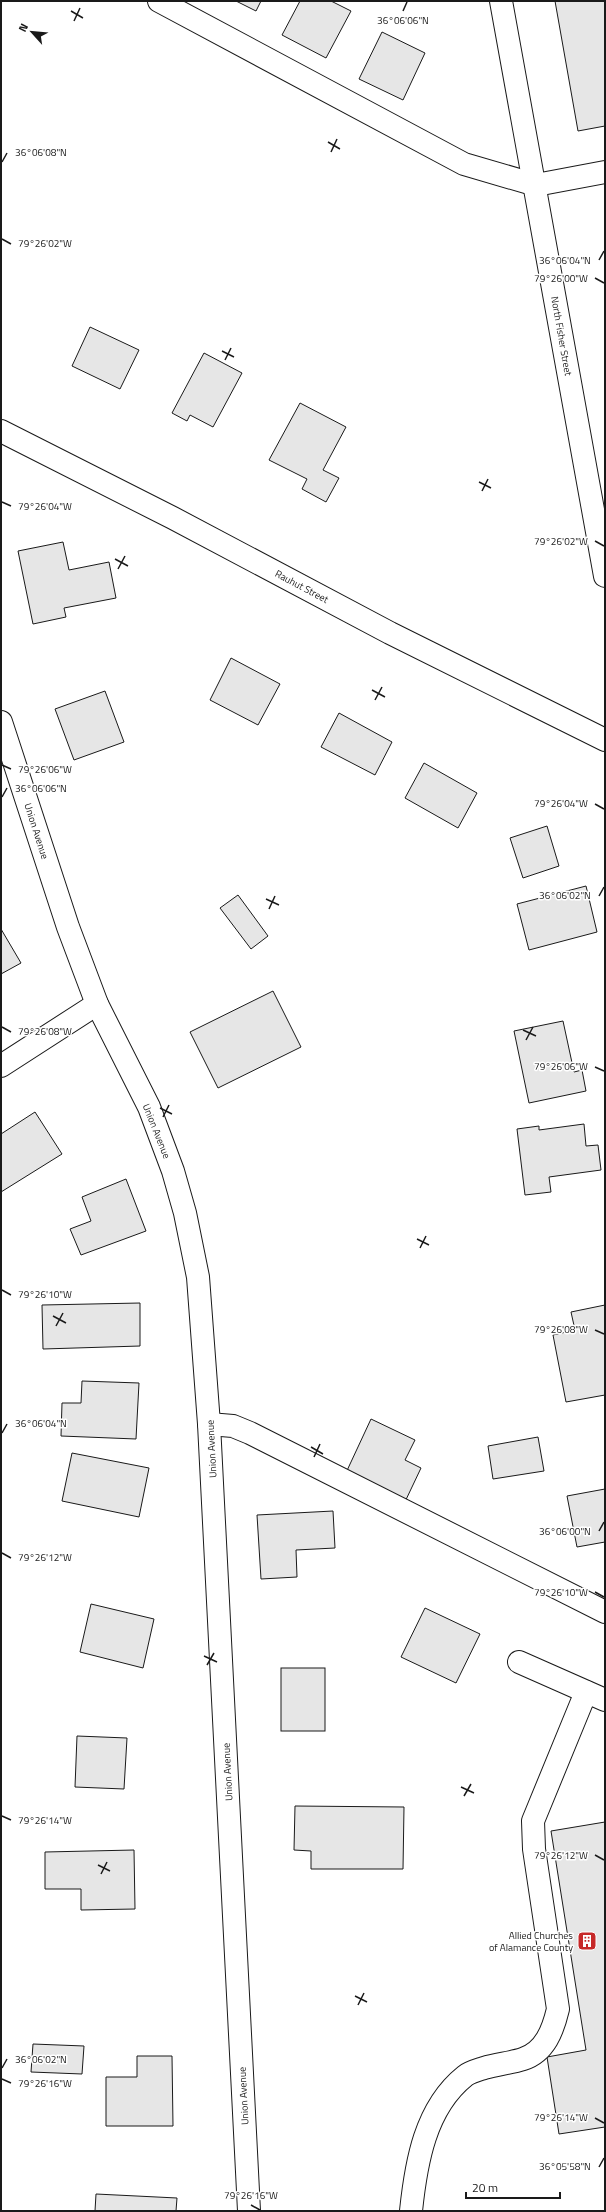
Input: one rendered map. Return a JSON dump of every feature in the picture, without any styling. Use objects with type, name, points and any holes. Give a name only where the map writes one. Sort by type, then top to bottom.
[{"type":"street","points":[[159,1],[464,164],[536,185],[605,172]]},
{"type":"street","name":"North Fisher Street","points":[[501,1],[536,185],[605,576]]},
{"type":"street","name":"Rauhut Street","points":[[1,431],[173,518],[390,633],[605,740]]},
{"type":"street","name":"Union Avenue","points":[[1,722],[68,927],[97,1004],[149,1107],[173,1171],[185,1213],[198,1277],[210,1424],[249,2211]]},
{"type":"street","points":[[1,1066],[97,1004]]},
{"type":"street","points":[[210,1424],[233,1426],[250,1432],[605,1612]]},
{"type":"street","points":[[411,2211],[415,2176],[429,2124],[447,2092],[466,2074],[493,2065],[523,2059],[535,2053],[547,2040],[554,2026],[558,2009],[534,1849],[533,1821],[595,1696],[519,1662]]},
{"type":"building","points":[[236,1],[261,1],[256,11]]},
{"type":"building","points":[[300,1],[331,1],[351,11],[326,58],[282,35]]},
{"type":"building","points":[[555,1],[605,1],[605,126],[578,131]]},
{"type":"building","points":[[382,32],[425,53],[403,100],[359,79]]},
{"type":"building","points":[[90,327],[139,350],[120,389],[72,366]]},
{"type":"building","points":[[204,353],[242,373],[213,427],[190,415],[187,421],[172,413]]},
{"type":"building","points":[[300,403],[346,427],[323,470],[339,478],[326,502],[302,489],[307,479],[269,460]]},
{"type":"building","points":[[63,542],[69,570],[109,562],[116,598],[64,608],[66,617],[33,624],[18,551]]},
{"type":"building","points":[[231,658],[280,684],[258,725],[210,700]]},
{"type":"building","points":[[105,691],[124,742],[74,760],[55,709]]},
{"type":"building","points":[[339,713],[392,742],[375,775],[321,747]]},
{"type":"building","points":[[424,763],[477,793],[458,828],[405,798]]},
{"type":"building","points":[[547,826],[559,866],[523,878],[510,838]]},
{"type":"building","points":[[586,886],[597,932],[529,950],[517,904]]},
{"type":"building","points":[[238,895],[268,936],[251,949],[220,908]]},
{"type":"building","points":[[1,929],[21,963],[1,974]]},
{"type":"building","points":[[273,991],[301,1047],[218,1088],[190,1032]]},
{"type":"building","points":[[563,1021],[574,1072],[582,1070],[586,1091],[529,1103],[514,1031]]},
{"type":"building","points":[[35,1112],[62,1154],[1,1192],[1,1134]]},
{"type":"building","points":[[584,1124],[586,1146],[598,1145],[601,1170],[549,1177],[551,1192],[525,1195],[517,1129],[539,1126],[539,1130]]},
{"type":"building","points":[[126,1179],[146,1231],[81,1255],[70,1229],[91,1221],[82,1197]]},
{"type":"building","points":[[140,1303],[140,1346],[43,1349],[42,1305]]},
{"type":"building","points":[[605,1305],[605,1395],[566,1402],[553,1335],[575,1330],[571,1312]]},
{"type":"building","points":[[82,1381],[139,1383],[136,1439],[61,1436],[62,1403],[81,1403]]},
{"type":"building","points":[[371,1419],[415,1440],[405,1460],[421,1468],[403,1506],[344,1477]]},
{"type":"building","points":[[538,1437],[544,1471],[493,1479],[488,1446]]},
{"type":"building","points":[[72,1453],[149,1468],[139,1517],[62,1501]]},
{"type":"building","points":[[605,1489],[605,1542],[577,1547],[567,1496]]},
{"type":"building","points":[[333,1511],[335,1548],[296,1550],[297,1577],[261,1579],[257,1515]]},
{"type":"building","points":[[91,1604],[154,1619],[143,1668],[80,1652]]},
{"type":"building","points":[[425,1608],[480,1634],[456,1683],[401,1657]]},
{"type":"building","points":[[281,1668],[325,1668],[325,1731],[281,1731]]},
{"type":"building","points":[[77,1736],[127,1738],[124,1789],[75,1787]]},
{"type":"building","points":[[295,1806],[404,1807],[403,1869],[311,1869],[311,1851],[294,1850]]},
{"type":"building","name":"Allied Churches of Alamance County","points":[[605,1822],[605,2127],[559,2134],[547,2057],[586,2050],[551,1831]]},
{"type":"building","points":[[134,1850],[135,1909],[81,1910],[81,1889],[45,1889],[45,1852]]},
{"type":"building","points":[[33,2044],[84,2046],[82,2074],[31,2072]]},
{"type":"building","points":[[137,2056],[172,2056],[173,2126],[106,2126],[106,2077],[137,2077]]},
{"type":"building","points":[[96,2194],[177,2198],[176,2211],[95,2211]]},
{"type":"place","name":"Allied Churches of Alamance County","points":[[587,1941]]}]
